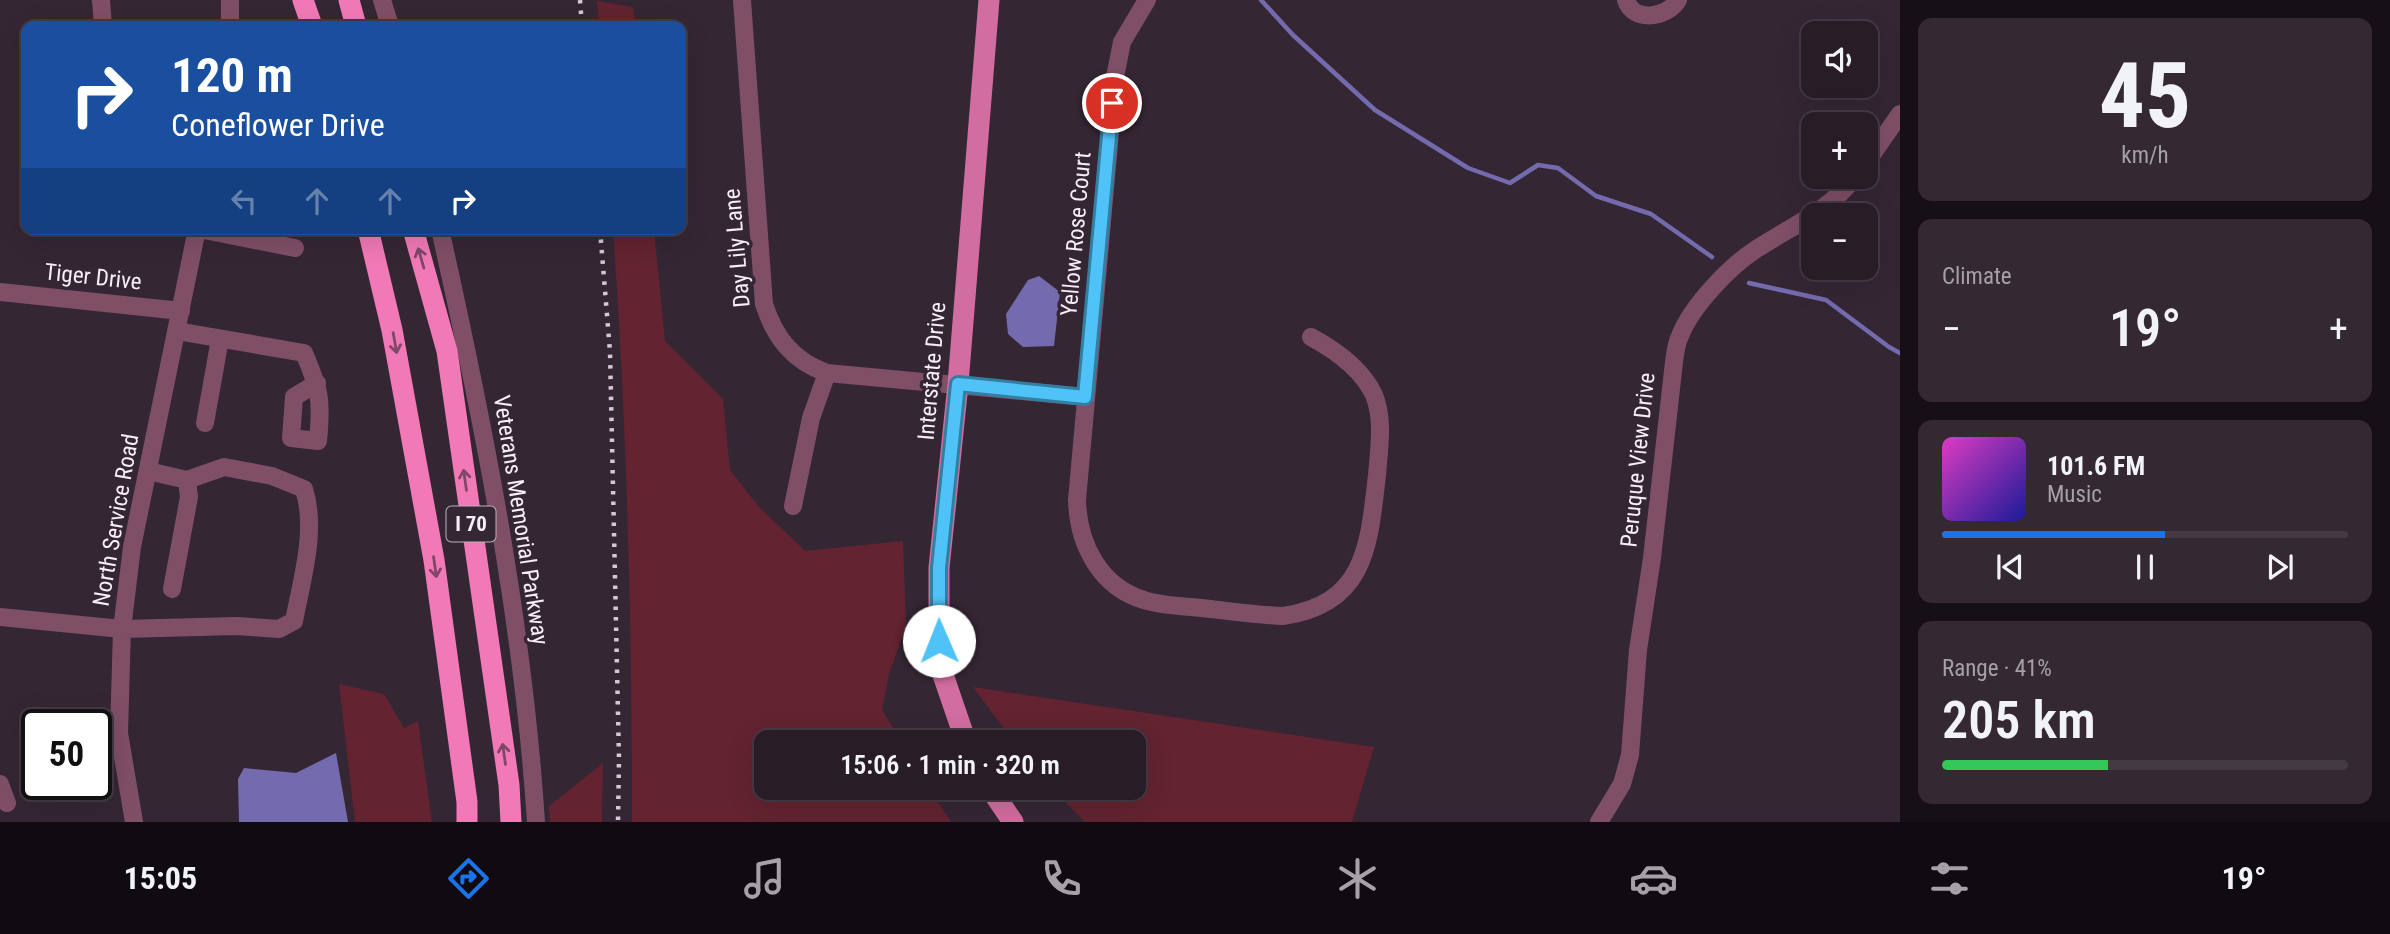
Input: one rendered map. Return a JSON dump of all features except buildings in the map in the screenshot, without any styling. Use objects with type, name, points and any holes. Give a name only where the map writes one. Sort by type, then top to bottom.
[{"type":"highway","points":[[303,0],[310,21]]},
{"type":"highway","points":[[349,0],[355,21]]},
{"type":"highway","name":"I 70","points":[[369,235],[392,330],[434,560],[467,802],[467,822]]},
{"type":"highway","name":"I 70","points":[[415,235],[447,351],[509,785],[511,822]]},
{"type":"main road","name":"Interstate Drive","points":[[962,730],[939,663],[939,568],[958,384],[989,0]]},
{"type":"main road","points":[[998,800],[1013,822]]},
{"type":"street","points":[[101,0],[103,21]]},
{"type":"street","points":[[230,0],[230,21]]},
{"type":"street","points":[[383,0],[389,21]]},
{"type":"street","name":"Day Lily Lane","points":[[742,0],[764,304],[771,325],[782,344],[811,367],[827,373],[1085,397]]},
{"type":"street","name":"Yellow Rose Court","points":[[1147,0],[1122,42],[1116,67],[1077,500],[1077,519],[1088,551],[1106,577],[1131,596],[1162,604],[1262,615],[1298,613],[1330,599],[1343,588],[1360,565],[1370,535],[1380,431],[1374,396],[1367,383],[1349,362],[1311,337]]},
{"type":"street","points":[[1626,0],[1630,10],[1641,15],[1654,16],[1667,12],[1678,0]]},
{"type":"street","points":[[1878,146],[1900,114]]},
{"type":"street","name":"Peruque View Drive","points":[[1600,822],[1622,784],[1630,755],[1638,650],[1652,558],[1674,362],[1680,335],[1698,307],[1725,275],[1755,250],[1833,201],[1844,189]]},
{"type":"street","name":"North Service Road","points":[[134,822],[119,733],[122,629],[132,547],[197,235]]},
{"type":"street","points":[[249,235],[295,248]]},
{"type":"street","name":"Veterans Memorial Parkway","points":[[441,235],[483,426],[507,564],[536,822]]},
{"type":"street","name":"Tiger Drive","points":[[0,292],[181,311]]},
{"type":"street","points":[[177,331],[304,353],[317,383]]},
{"type":"street","points":[[205,423],[220,339]]},
{"type":"street","points":[[793,506],[811,418],[827,373]]},
{"type":"street","points":[[0,617],[122,629],[237,626],[279,629],[294,621],[307,552],[309,504],[304,489],[272,477],[224,467],[187,480],[148,471]]},
{"type":"street","points":[[172,589],[190,497],[187,480]]},
{"type":"shaded area","points":[[597,1],[633,7],[634,21],[599,21]]},
{"type":"shaded area","points":[[613,235],[655,235],[665,341],[723,399],[730,470],[759,507],[805,551],[903,541],[906,626],[889,674],[882,710],[894,730],[754,730],[754,800],[937,800],[951,822],[632,822],[628,526]]},
{"type":"shaded area","points":[[1039,276],[1060,292],[1054,346],[1023,347],[1008,334],[1006,314],[1028,280]]},
{"type":"shaded area","points":[[339,684],[384,694],[404,728],[418,721],[432,822],[355,822]]},
{"type":"shaded area","points":[[973,687],[1374,747],[1352,822],[1085,822],[1064,800],[1146,800],[1146,730],[1005,730]]},
{"type":"shaded area","points":[[336,753],[348,822],[239,822],[238,779],[244,768],[296,773]]},
{"type":"shaded area","points":[[603,763],[602,822],[550,822],[549,806]]},
{"type":"waterway","points":[[1261,0],[1293,35],[1375,110],[1468,168],[1510,183],[1538,165],[1558,168],[1596,196],[1651,214],[1712,257]]},
{"type":"waterway","points":[[1749,283],[1826,300],[1900,353]]},
{"type":"railway","points":[[580,0],[582,21]]},
{"type":"railway","points":[[600,235],[610,352],[618,822]]},
{"type":"route","points":[[939,641],[939,568],[958,384],[1085,397],[1112,103]]}]
